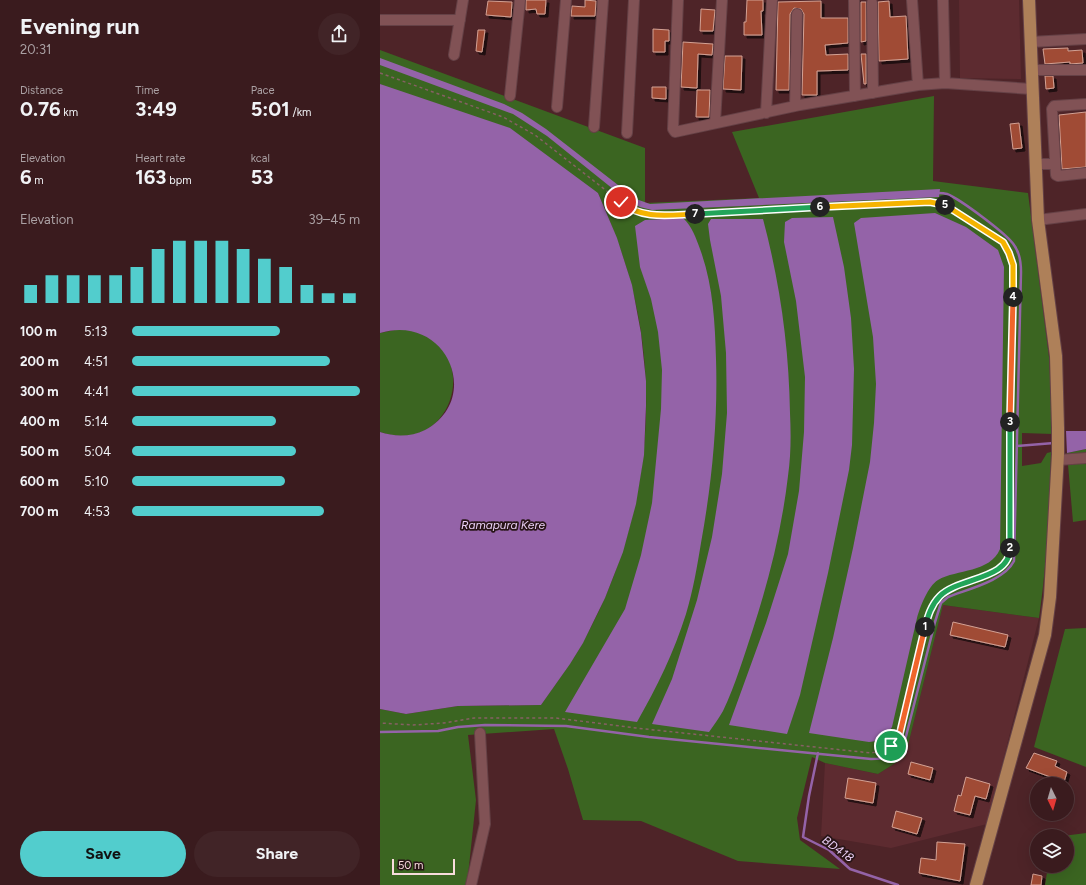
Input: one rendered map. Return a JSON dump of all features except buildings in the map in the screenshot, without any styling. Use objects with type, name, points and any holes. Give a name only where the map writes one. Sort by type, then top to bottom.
[{"type":"main road","points":[[976,885],[1045,634],[1050,597],[1058,457],[1056,356],[1038,220],[1029,0]]},
{"type":"street","points":[[454,55],[463,0]]},
{"type":"street","points":[[510,96],[519,0]]},
{"type":"street","points":[[557,107],[566,0]]},
{"type":"street","points":[[594,127],[603,0]]},
{"type":"street","points":[[627,132],[634,0]]},
{"type":"street","points":[[678,0],[674,132],[795,106],[918,85],[945,83],[1032,89]]},
{"type":"street","points":[[715,123],[722,0]]},
{"type":"street","points":[[766,113],[772,0]]},
{"type":"street","points":[[854,0],[855,96]]},
{"type":"street","points":[[912,0],[918,85]]},
{"type":"street","points":[[942,0],[945,83]]},
{"type":"street","points":[[872,3],[873,93]]},
{"type":"street","points":[[795,106],[798,14]]},
{"type":"street","points":[[380,20],[460,20]]},
{"type":"street","points":[[1030,42],[1086,39]]},
{"type":"street","points":[[1031,70],[1086,70]]},
{"type":"street","points":[[1086,104],[1052,107],[1057,176],[1086,173]]},
{"type":"street","points":[[1035,164],[1055,164]]},
{"type":"street","points":[[1038,220],[1086,214]]},
{"type":"street","points":[[1058,457],[1086,458]]},
{"type":"street","points":[[471,885],[485,824],[480,733]]},
{"type":"path","points":[[380,73],[515,122],[544,141],[626,206],[645,214],[658,215],[930,202],[946,205],[1003,242],[1011,258],[1013,272],[1009,466],[1010,554],[999,570],[948,590],[939,597],[932,607],[927,621],[899,737],[891,746],[884,750],[871,753],[556,718],[474,718],[444,723],[414,725],[380,723]]},
{"type":"shaded area","points":[[959,0],[1019,0],[1021,79],[960,78]]},
{"type":"shaded area","points":[[943,605],[1039,618],[987,824],[891,848],[821,836],[825,763],[878,774],[905,757]]},
{"type":"green space","points":[[380,50],[645,148],[645,203],[759,198],[732,132],[934,96],[933,181],[1028,193],[1049,357],[1053,434],[1022,433],[1022,466],[1041,463],[1047,453],[1051,452],[1048,535],[1039,618],[943,605],[905,757],[878,774],[825,763],[812,757],[797,818],[800,840],[840,869],[738,861],[641,821],[583,820],[554,729],[468,735],[476,800],[467,885],[380,885],[380,709],[406,714],[458,706],[541,705],[583,642],[604,601],[620,558],[633,513],[642,468],[646,422],[645,376],[641,330],[631,284],[624,261],[598,193],[380,84]]},
{"type":"green space","points":[[400,329],[427,336],[445,352],[452,372],[452,393],[444,413],[428,429],[407,436],[380,432],[380,333]]},
{"type":"green space","points":[[1086,449],[1086,520],[1073,522],[1067,453]]},
{"type":"green space","points":[[1086,628],[1086,767],[1034,747],[1065,629]]},
{"type":"green space","points":[[1086,833],[1086,885],[1045,885],[1047,873],[1074,873],[1074,835]]},
{"type":"water","points":[[380,58],[504,104],[522,113],[546,129],[636,199],[650,204],[940,189],[939,197],[652,210],[640,207],[628,201],[547,136],[513,114],[380,65]]},
{"type":"water","name":"Ramapura Kere","points":[[380,84],[510,128],[598,193],[617,238],[632,285],[641,333],[646,381],[644,455],[636,504],[623,552],[605,598],[583,643],[541,705],[458,706],[406,714],[380,709],[380,432],[403,436],[425,430],[442,416],[452,399],[454,380],[449,362],[439,347],[423,335],[404,330],[380,333]]},
{"type":"water","points":[[935,213],[966,227],[998,250],[1004,267],[1000,549],[995,557],[989,562],[972,569],[946,576],[938,580],[931,587],[922,603],[917,618],[892,727],[888,733],[880,739],[869,742],[809,733],[833,638],[853,548],[870,462],[874,423],[876,384],[873,337],[854,223],[861,218]]},
{"type":"water","points":[[833,217],[844,267],[851,318],[854,369],[852,445],[849,470],[828,573],[800,695],[787,734],[729,725],[766,623],[788,554],[799,491],[804,432],[805,377],[796,301],[784,242],[785,222],[792,218]]},
{"type":"water","points":[[683,218],[695,236],[708,276],[714,317],[716,359],[715,428],[711,474],[705,520],[691,597],[670,656],[637,722],[565,712],[625,609],[641,555],[652,503],[661,409],[662,370],[658,332],[651,299],[640,267],[635,226],[645,220]]},
{"type":"water","points":[[711,219],[763,219],[779,291],[786,339],[791,437],[789,468],[782,515],[774,554],[759,610],[739,671],[723,711],[709,732],[652,724],[672,679],[697,600],[712,537],[722,474],[727,413],[726,353],[721,296],[708,224]]},
{"type":"water","points":[[1066,431],[1086,431],[1086,449],[1067,453]]},
{"type":"waterway","points":[[380,732],[438,731],[458,727],[485,725],[566,726],[649,737],[871,759],[888,757],[903,748],[941,603],[948,597],[985,584],[994,579],[1009,568],[1014,561],[1021,272],[1020,258],[1018,251],[1010,240],[993,225],[953,197],[938,193]]},
{"type":"waterway","points":[[1017,446],[1054,443]]},
{"type":"waterway","name":"BD418","points":[[818,753],[809,796],[803,837],[829,850],[850,869],[898,885]]},
{"type":"route","points":[[621,202],[638,213],[652,215],[930,202],[938,203],[946,205],[1003,242],[1009,253],[1013,265],[1009,466],[1010,554],[1006,564],[999,570],[948,590],[939,597],[932,607],[927,621],[899,737],[891,746]]}]
